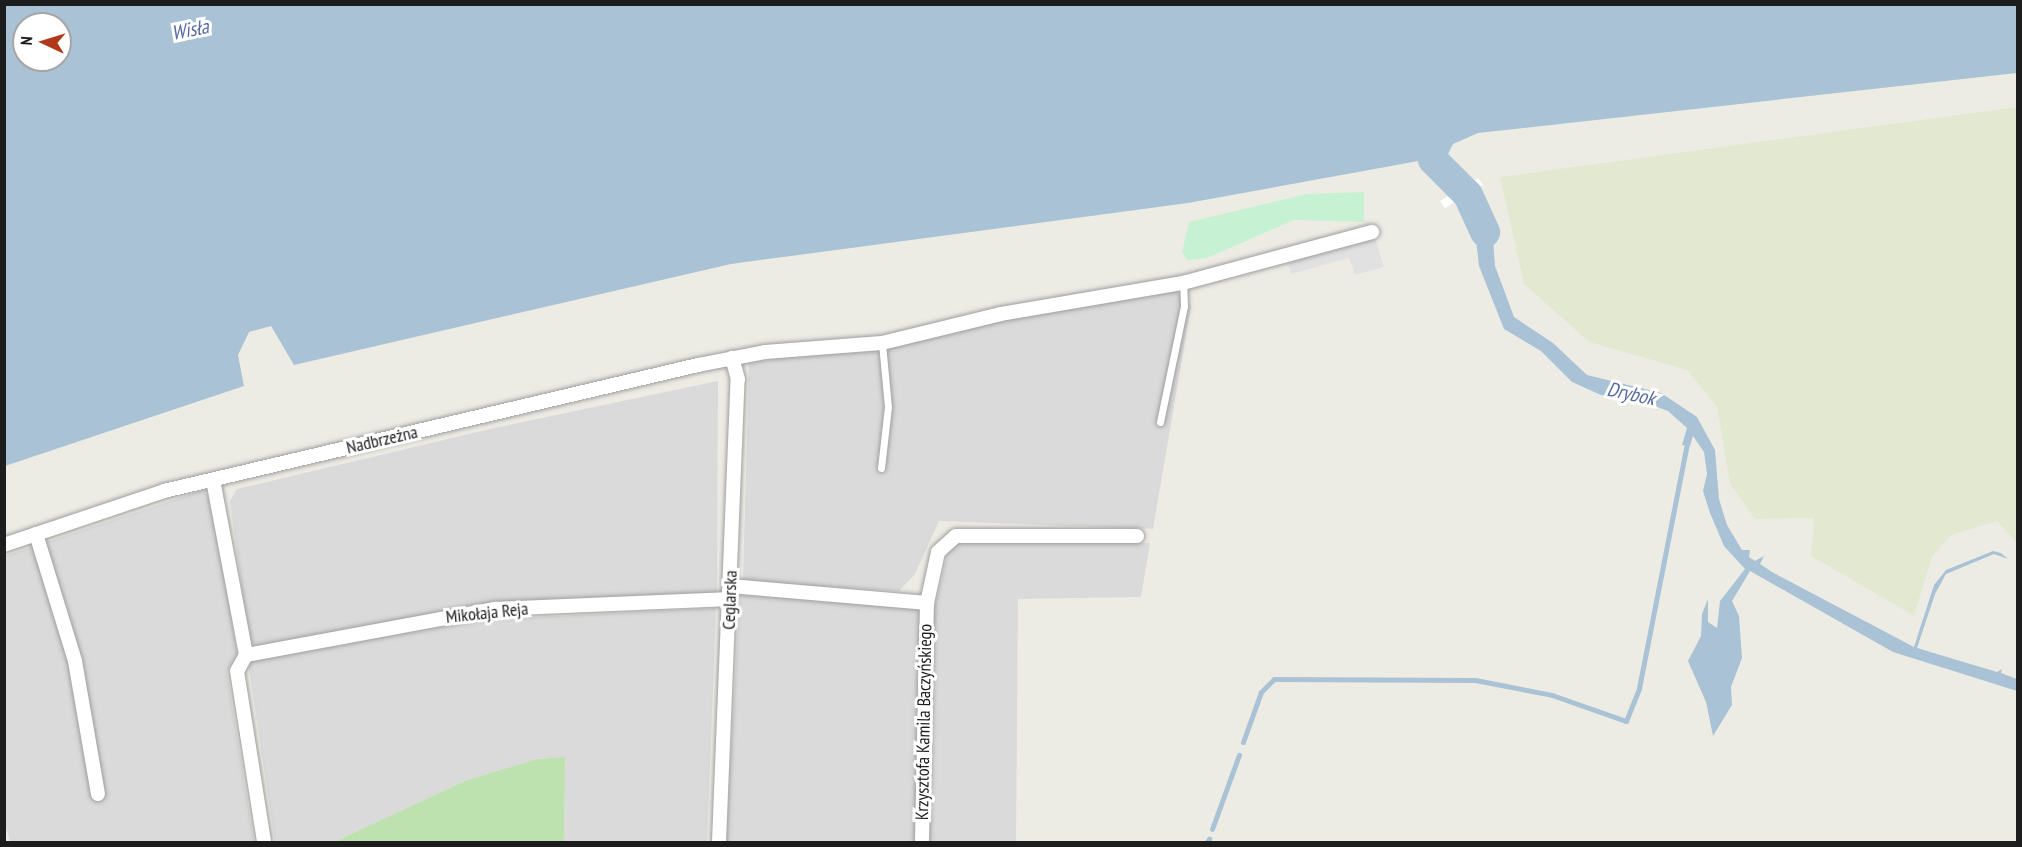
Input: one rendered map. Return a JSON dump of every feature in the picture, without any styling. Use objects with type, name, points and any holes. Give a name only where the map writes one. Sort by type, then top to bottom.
[{"type":"street","name":"Nadbrzeżna","points":[[4,545],[164,490],[732,358],[882,343],[1001,314],[1183,283],[1372,232]]},
{"type":"street","name":"Ceglarska","points":[[719,843],[738,379],[732,358]]},
{"type":"street","points":[[213,480],[246,655],[237,671],[264,843]]},
{"type":"street","points":[[36,534],[75,662],[98,794]]},
{"type":"street","name":"Krzysztofa Kamila Baczyńskiego","points":[[922,840],[927,603],[938,552],[956,536],[1137,536]]},
{"type":"street","name":"Krzysztofa Kamila Baczyńskiego","points":[[730,592],[927,603]]},
{"type":"street","name":"Mikołaja Reja","points":[[246,655],[495,609],[730,592]]},
{"type":"lane","points":[[1160,422],[1184,306],[1183,283]]},
{"type":"lane","points":[[881,468],[888,407],[882,343]]},
{"type":"shaded area","points":[[1375,238],[1384,267],[1355,275],[1349,258],[1291,274],[1288,262]]},
{"type":"shaded area","points":[[1176,291],[1191,306],[1153,529],[939,521],[915,574],[899,591],[743,582],[749,363]]},
{"type":"shaded area","points":[[718,381],[717,596],[463,609],[259,646],[249,641],[230,501],[237,489],[494,428]]},
{"type":"shaded area","points":[[203,490],[215,505],[237,655],[227,672],[254,842],[10,842],[4,820],[4,556]]},
{"type":"shaded area","points":[[951,540],[1150,543],[1141,597],[1018,599],[1016,842],[726,842],[740,593],[934,610]]},
{"type":"shaded area","points":[[716,608],[707,842],[564,842],[565,757],[537,759],[467,780],[334,842],[275,842],[248,662],[480,620]]},
{"type":"green space","points":[[2017,107],[2017,543],[1997,521],[1951,535],[1932,557],[1914,616],[1811,556],[1814,518],[1755,519],[1730,484],[1717,407],[1687,370],[1589,342],[1524,284],[1500,177]]},
{"type":"green space","points":[[1364,192],[1364,222],[1294,220],[1207,258],[1187,260],[1182,252],[1189,222],[1307,194]]},
{"type":"green space","points":[[565,757],[564,842],[334,842],[467,780],[537,759]]},
{"type":"water","name":"Wisła","points":[[2017,4],[2017,73],[1478,133],[1453,144],[1448,154],[1453,171],[1467,185],[1454,192],[1436,177],[1424,160],[1188,203],[731,264],[294,365],[271,326],[249,332],[238,355],[244,386],[5,466],[5,5]]},
{"type":"water","points":[[1473,192],[1492,226],[1495,266],[1514,317],[1553,343],[1587,375],[1661,393],[1697,417],[1715,450],[1719,499],[1727,525],[1742,550],[1750,550],[1749,557],[1755,561],[1764,556],[1760,564],[1772,572],[1914,647],[1934,585],[1946,570],[1993,551],[2001,553],[2008,559],[1994,554],[1946,574],[1935,594],[1917,648],[1997,672],[2002,669],[2001,673],[2017,679],[2017,691],[1893,652],[1750,571],[1732,601],[1739,616],[1742,658],[1731,687],[1732,705],[1713,736],[1706,702],[1688,661],[1701,636],[1702,614],[1708,599],[1708,622],[1717,628],[1720,601],[1745,569],[1724,546],[1710,513],[1703,491],[1707,474],[1704,452],[1693,436],[1690,446],[1682,445],[1687,428],[1668,411],[1641,401],[1601,395],[1572,382],[1541,351],[1504,329],[1479,266],[1474,223],[1459,200]]},
{"type":"pier","points":[[1478,178],[1483,185],[1445,208],[1440,201]]},
{"type":"waterway","name":"Drybok","points":[[1433,160],[1468,195],[1485,232]]},
{"type":"waterway","points":[[1243,742],[1261,692],[1274,679],[1475,680],[1552,695],[1626,721],[1639,688],[1688,439]]},
{"type":"waterway","points":[[1212,829],[1239,755]]}]
